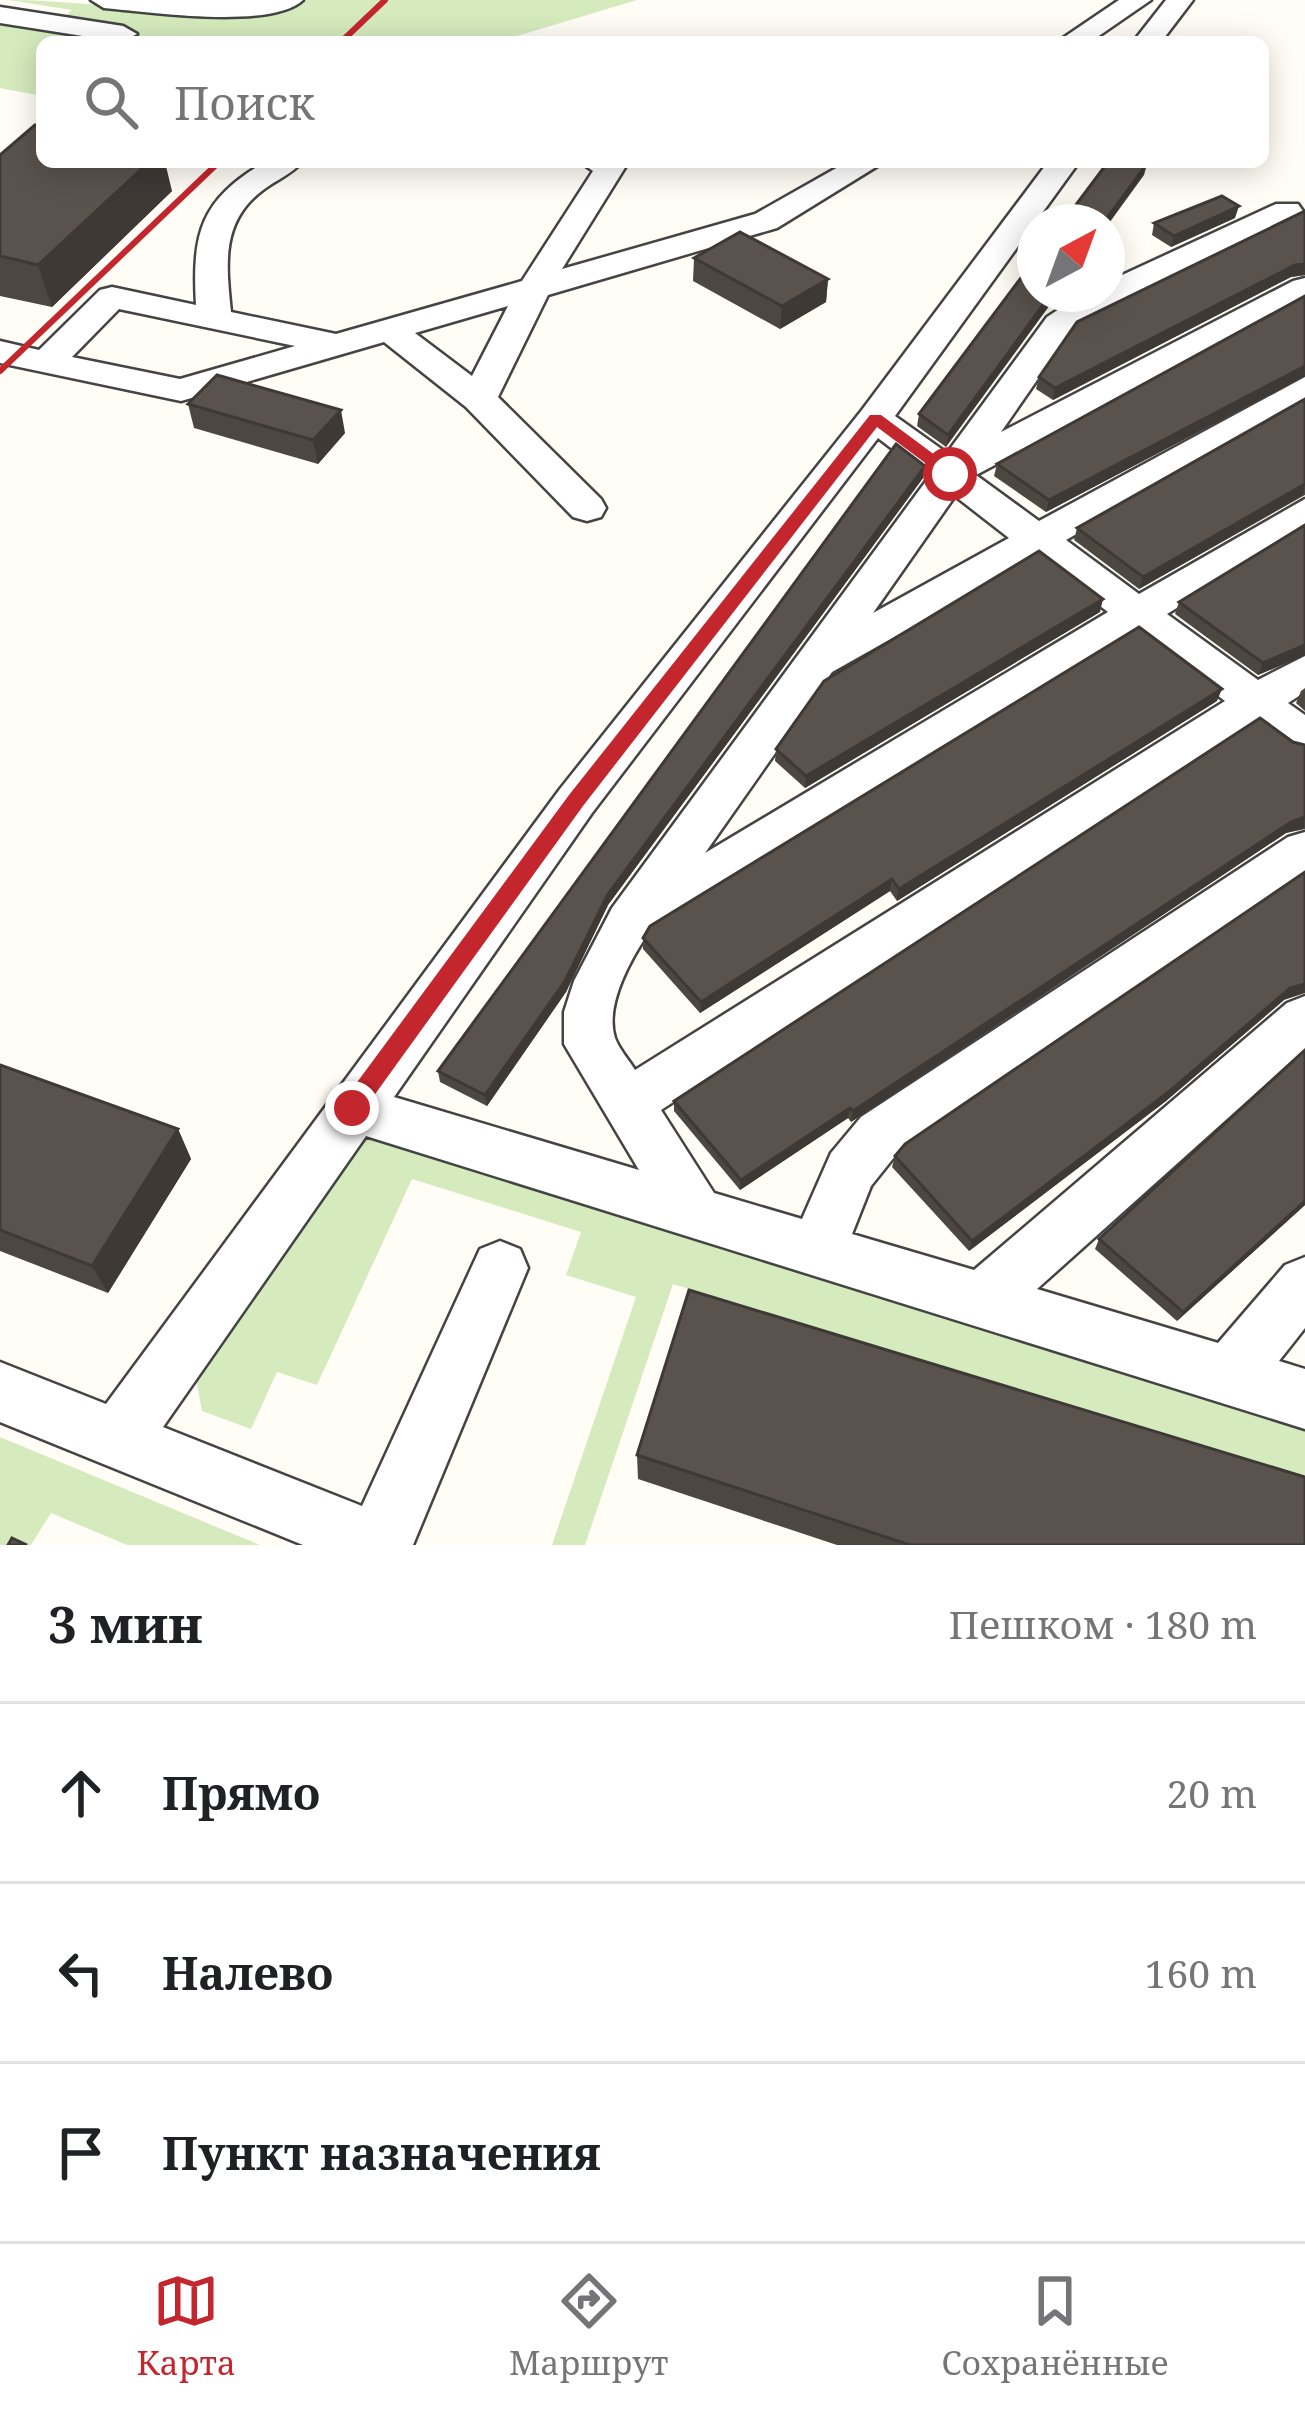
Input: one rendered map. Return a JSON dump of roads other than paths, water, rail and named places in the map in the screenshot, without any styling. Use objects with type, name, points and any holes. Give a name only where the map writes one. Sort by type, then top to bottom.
[{"type":"lane","points":[[104,0],[201,11],[290,0]]},
{"type":"lane","points":[[1081,36],[1138,0]]},
{"type":"lane","points":[[1153,36],[1180,0]]},
{"type":"lane","points":[[0,15],[123,34]]},
{"type":"lane","points":[[214,318],[209,255],[214,230],[232,195],[277,168]]},
{"type":"lane","points":[[479,399],[534,288],[610,168]]},
{"type":"lane","points":[[0,352],[181,390],[766,221],[858,168]]},
{"type":"lane","points":[[117,1440],[576,800],[875,418],[1060,168]]},
{"type":"lane","points":[[696,1213],[590,1044],[586,1026],[598,982],[629,922],[1059,325],[1094,301],[1287,211]]},
{"type":"lane","points":[[950,474],[1305,288]]},
{"type":"lane","points":[[47,362],[112,297],[338,344]]},
{"type":"lane","points":[[388,329],[479,399],[587,508]]},
{"type":"lane","points":[[812,666],[1305,388]]},
{"type":"lane","points":[[875,418],[1305,738]]},
{"type":"lane","points":[[629,922],[1305,512]]},
{"type":"lane","points":[[626,1104],[1305,670]]},
{"type":"lane","points":[[817,1250],[850,1171],[880,1135],[1305,850]]},
{"type":"lane","points":[[983,1300],[1305,1018]]},
{"type":"lane","points":[[352,1108],[1305,1399]]},
{"type":"lane","points":[[0,1392],[378,1545],[500,1268]]},
{"type":"lane","points":[[1229,1376],[1305,1284]]},
{"type":"railway","points":[[347,36],[385,0]]},
{"type":"railway","points":[[0,371],[213,168]]}]
